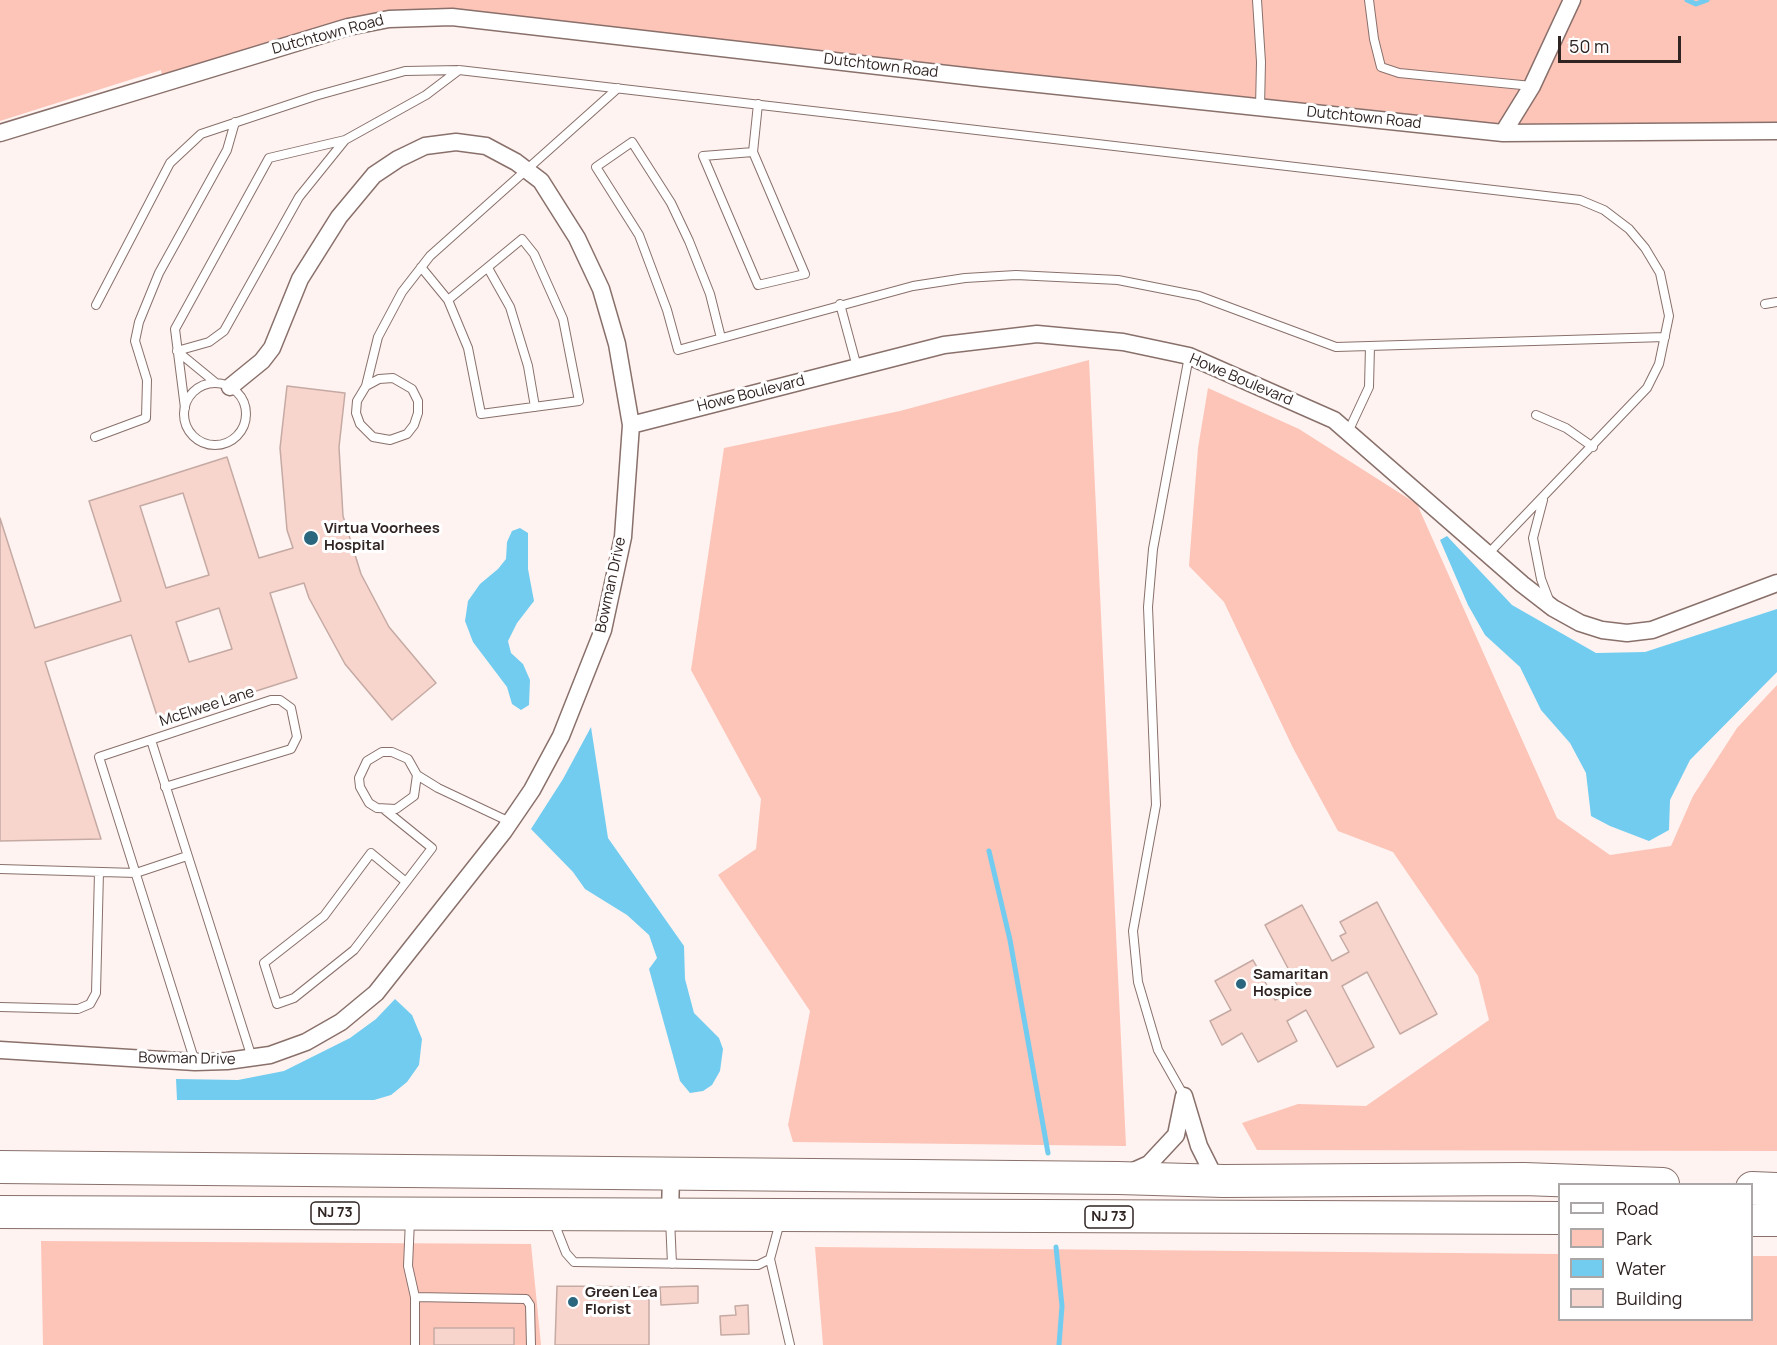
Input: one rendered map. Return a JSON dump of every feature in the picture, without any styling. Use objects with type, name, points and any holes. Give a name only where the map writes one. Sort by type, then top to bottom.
[{"type":"highway","points":[[0,1167],[1224,1181],[1524,1179],[1617,1183]]},
{"type":"highway","points":[[1753,1188],[1777,1189]]},
{"type":"highway","name":"NJ 73","points":[[0,1212],[1558,1218]]},
{"type":"highway","points":[[1753,1220],[1777,1220]]},
{"type":"street","points":[[1503,133],[1532,86],[1572,0]]},
{"type":"street","name":"Dutchtown Road","points":[[0,133],[348,27],[389,19],[441,17],[1503,133],[1777,131]]},
{"type":"street","name":"Bowman Drive","points":[[0,1050],[195,1062],[252,1058],[270,1055],[306,1042],[341,1022],[376,993],[510,822],[532,790],[561,736],[603,630],[622,537],[631,425],[617,344],[601,289],[578,238],[541,181],[526,170],[486,146],[456,142],[424,146],[398,159],[374,176],[339,217],[300,279],[272,348],[262,362],[223,385]]},
{"type":"street","name":"Howe Boulevard","points":[[631,425],[944,345],[1037,334],[1123,342],[1189,356],[1334,420],[1553,608],[1580,623],[1602,630],[1627,633],[1652,630],[1777,583]]},
{"type":"street","points":[[1118,1178],[1149,1164],[1176,1135],[1184,1096]]},
{"type":"street","points":[[1184,1096],[1199,1146],[1213,1174],[1224,1181]]},
{"type":"street","points":[[670,1214],[671,1175]]},
{"type":"lane","points":[[1257,0],[1261,62],[1260,107]]},
{"type":"lane","points":[[1370,0],[1374,39],[1381,67],[1399,73],[1532,86]]},
{"type":"lane","points":[[177,351],[241,398],[245,412],[239,433],[227,442],[213,444],[199,440],[189,430],[177,351],[175,330],[268,158],[345,140],[426,95],[459,70]]},
{"type":"lane","points":[[96,305],[170,163],[201,134],[315,96],[405,71],[459,70],[1580,200],[1604,210],[1629,229],[1645,248],[1660,273],[1669,316],[1659,364],[1647,388],[1593,447],[1488,554]]},
{"type":"lane","points":[[366,386],[379,379],[393,378],[411,389],[418,407],[411,430],[402,437],[390,440],[378,439],[368,434],[360,424],[356,413],[357,401],[366,386],[378,337],[402,292],[430,256],[618,88]]},
{"type":"lane","points":[[753,152],[703,156],[758,285],[805,274],[753,152],[758,104]]},
{"type":"lane","points":[[95,437],[146,418],[147,380],[135,341],[139,322],[163,264],[227,150],[235,122]]},
{"type":"lane","points":[[177,351],[209,342],[224,331],[299,197],[345,140]]},
{"type":"lane","points":[[721,338],[710,294],[689,241],[671,202],[632,142],[597,167],[639,235],[667,310],[678,350],[721,338],[840,304],[913,286],[985,276],[1016,275],[1118,280],[1199,296],[1336,347],[1665,337]]},
{"type":"lane","points":[[421,267],[448,300],[468,348],[481,414],[579,401],[563,319],[534,254],[522,239],[448,300]]},
{"type":"lane","points":[[488,268],[510,307],[528,366],[535,407]]},
{"type":"lane","points":[[1765,304],[1777,302]]},
{"type":"lane","points":[[840,304],[856,367]]},
{"type":"lane","points":[[1348,432],[1370,387],[1370,346]]},
{"type":"lane","points":[[1184,1096],[1158,1050],[1138,982],[1133,931],[1156,805],[1148,607],[1152,561],[1189,356]]},
{"type":"lane","points":[[185,408],[196,389],[223,385]]},
{"type":"lane","points":[[1536,415],[1566,428],[1593,447]]},
{"type":"lane","points":[[1545,497],[1536,518],[1533,545],[1540,579],[1553,608]]},
{"type":"lane","name":"McElwee Lane","points":[[165,787],[291,749],[297,737],[291,708],[280,700],[271,700],[99,757],[195,1062]]},
{"type":"lane","points":[[151,740],[252,1058]]},
{"type":"lane","points":[[406,882],[371,853],[324,916],[264,963],[277,1005],[294,998],[354,950],[406,882],[432,848],[386,810],[369,803],[363,796],[359,778],[367,761],[382,752],[392,752],[408,759],[417,775],[510,822]]},
{"type":"lane","points":[[386,810],[406,805],[414,796],[417,775]]},
{"type":"lane","points":[[0,869],[136,873],[188,856]]},
{"type":"lane","points":[[0,1007],[78,1009],[90,1004],[96,993],[99,872]]},
{"type":"lane","points":[[410,1213],[408,1266],[415,1297],[415,1345]]},
{"type":"lane","points":[[550,1214],[566,1253],[574,1262],[758,1265],[770,1259]]},
{"type":"lane","points":[[670,1214],[672,1264]]},
{"type":"lane","points":[[782,1215],[770,1259],[790,1345]]},
{"type":"lane","points":[[415,1297],[526,1299],[530,1305],[531,1345]]},
{"type":"green space","points":[[0,0],[1777,0],[1777,131],[1503,133],[389,19],[163,83],[161,70],[0,121]]},
{"type":"green space","points":[[1089,360],[1126,1146],[793,1142],[788,1125],[810,1011],[718,875],[756,849],[761,799],[691,670],[724,448],[900,411]]},
{"type":"green space","points":[[1208,388],[1299,429],[1417,504],[1557,818],[1610,855],[1671,846],[1693,796],[1737,728],[1777,685],[1777,1151],[1257,1150],[1242,1123],[1298,1104],[1366,1106],[1489,1020],[1478,976],[1393,852],[1338,831],[1293,748],[1224,602],[1189,566],[1198,448]]},
{"type":"green space","points":[[41,1241],[531,1244],[541,1345],[43,1345]]},
{"type":"green space","points":[[815,1247],[1558,1254],[1558,1321],[1753,1321],[1753,1256],[1777,1256],[1777,1345],[823,1345]]},
{"type":"water","points":[[520,528],[528,533],[528,569],[534,601],[517,623],[508,641],[511,653],[523,664],[530,680],[529,705],[521,710],[512,704],[507,687],[473,642],[465,621],[468,601],[480,584],[506,559],[507,542],[512,531]]},
{"type":"water","points":[[1447,536],[1512,605],[1596,653],[1645,652],[1777,609],[1777,672],[1690,760],[1670,800],[1669,830],[1649,841],[1591,816],[1586,773],[1570,743],[1541,710],[1520,667],[1485,635],[1468,605],[1440,540]]},
{"type":"water","points":[[591,727],[608,838],[684,946],[685,979],[694,1013],[719,1038],[723,1049],[720,1071],[712,1085],[703,1091],[690,1093],[680,1081],[649,969],[657,958],[649,935],[627,915],[585,889],[573,872],[531,829],[563,779]]},
{"type":"water","points":[[395,999],[412,1015],[422,1039],[419,1065],[407,1082],[391,1095],[374,1100],[177,1100],[176,1079],[238,1080],[284,1071],[350,1038],[376,1019]]},
{"type":"building","name":"Virtua Voorhees Hospital","points":[[287,386],[345,393],[339,447],[343,516],[361,574],[389,627],[436,683],[392,720],[345,664],[309,598],[304,583],[270,593],[297,678],[159,722],[131,635],[45,662],[101,839],[0,841],[0,518],[35,628],[121,601],[89,501],[227,457],[259,558],[293,548],[287,530],[280,448]],"holes":[[[183,493],[209,575],[166,588],[140,506]],[[219,608],[232,649],[189,662],[176,622]]]},
{"type":"building","name":"Samaritan Hospice","points":[[1377,902],[1437,1014],[1400,1034],[1367,972],[1342,986],[1374,1047],[1337,1067],[1306,1010],[1287,1021],[1297,1041],[1258,1062],[1242,1033],[1222,1045],[1210,1021],[1231,1010],[1215,981],[1253,960],[1275,1000],[1298,987],[1265,925],[1302,905],[1332,961],[1349,952],[1340,936],[1346,933],[1340,922]]},
{"type":"building","points":[[557,1286],[649,1287],[649,1345],[555,1345]]},
{"type":"building","points":[[698,1286],[698,1303],[661,1305],[660,1287]]},
{"type":"building","points":[[748,1305],[749,1334],[721,1335],[720,1316],[736,1315],[735,1306]]},
{"type":"building","points":[[434,1328],[514,1328],[514,1345],[434,1345]]},
{"type":"waterway","points":[[1687,0],[1696,4],[1707,0]]},
{"type":"waterway","points":[[989,851],[1010,940],[1048,1153]]},
{"type":"waterway","points":[[1056,1247],[1062,1306],[1059,1345]]},
{"type":"place","name":"Virtua Voorhees Hospital","points":[[311,538]]},
{"type":"place","name":"Samaritan Hospice","points":[[1241,984]]},
{"type":"place","name":"Green Lea Florist","points":[[573,1302]]}]
